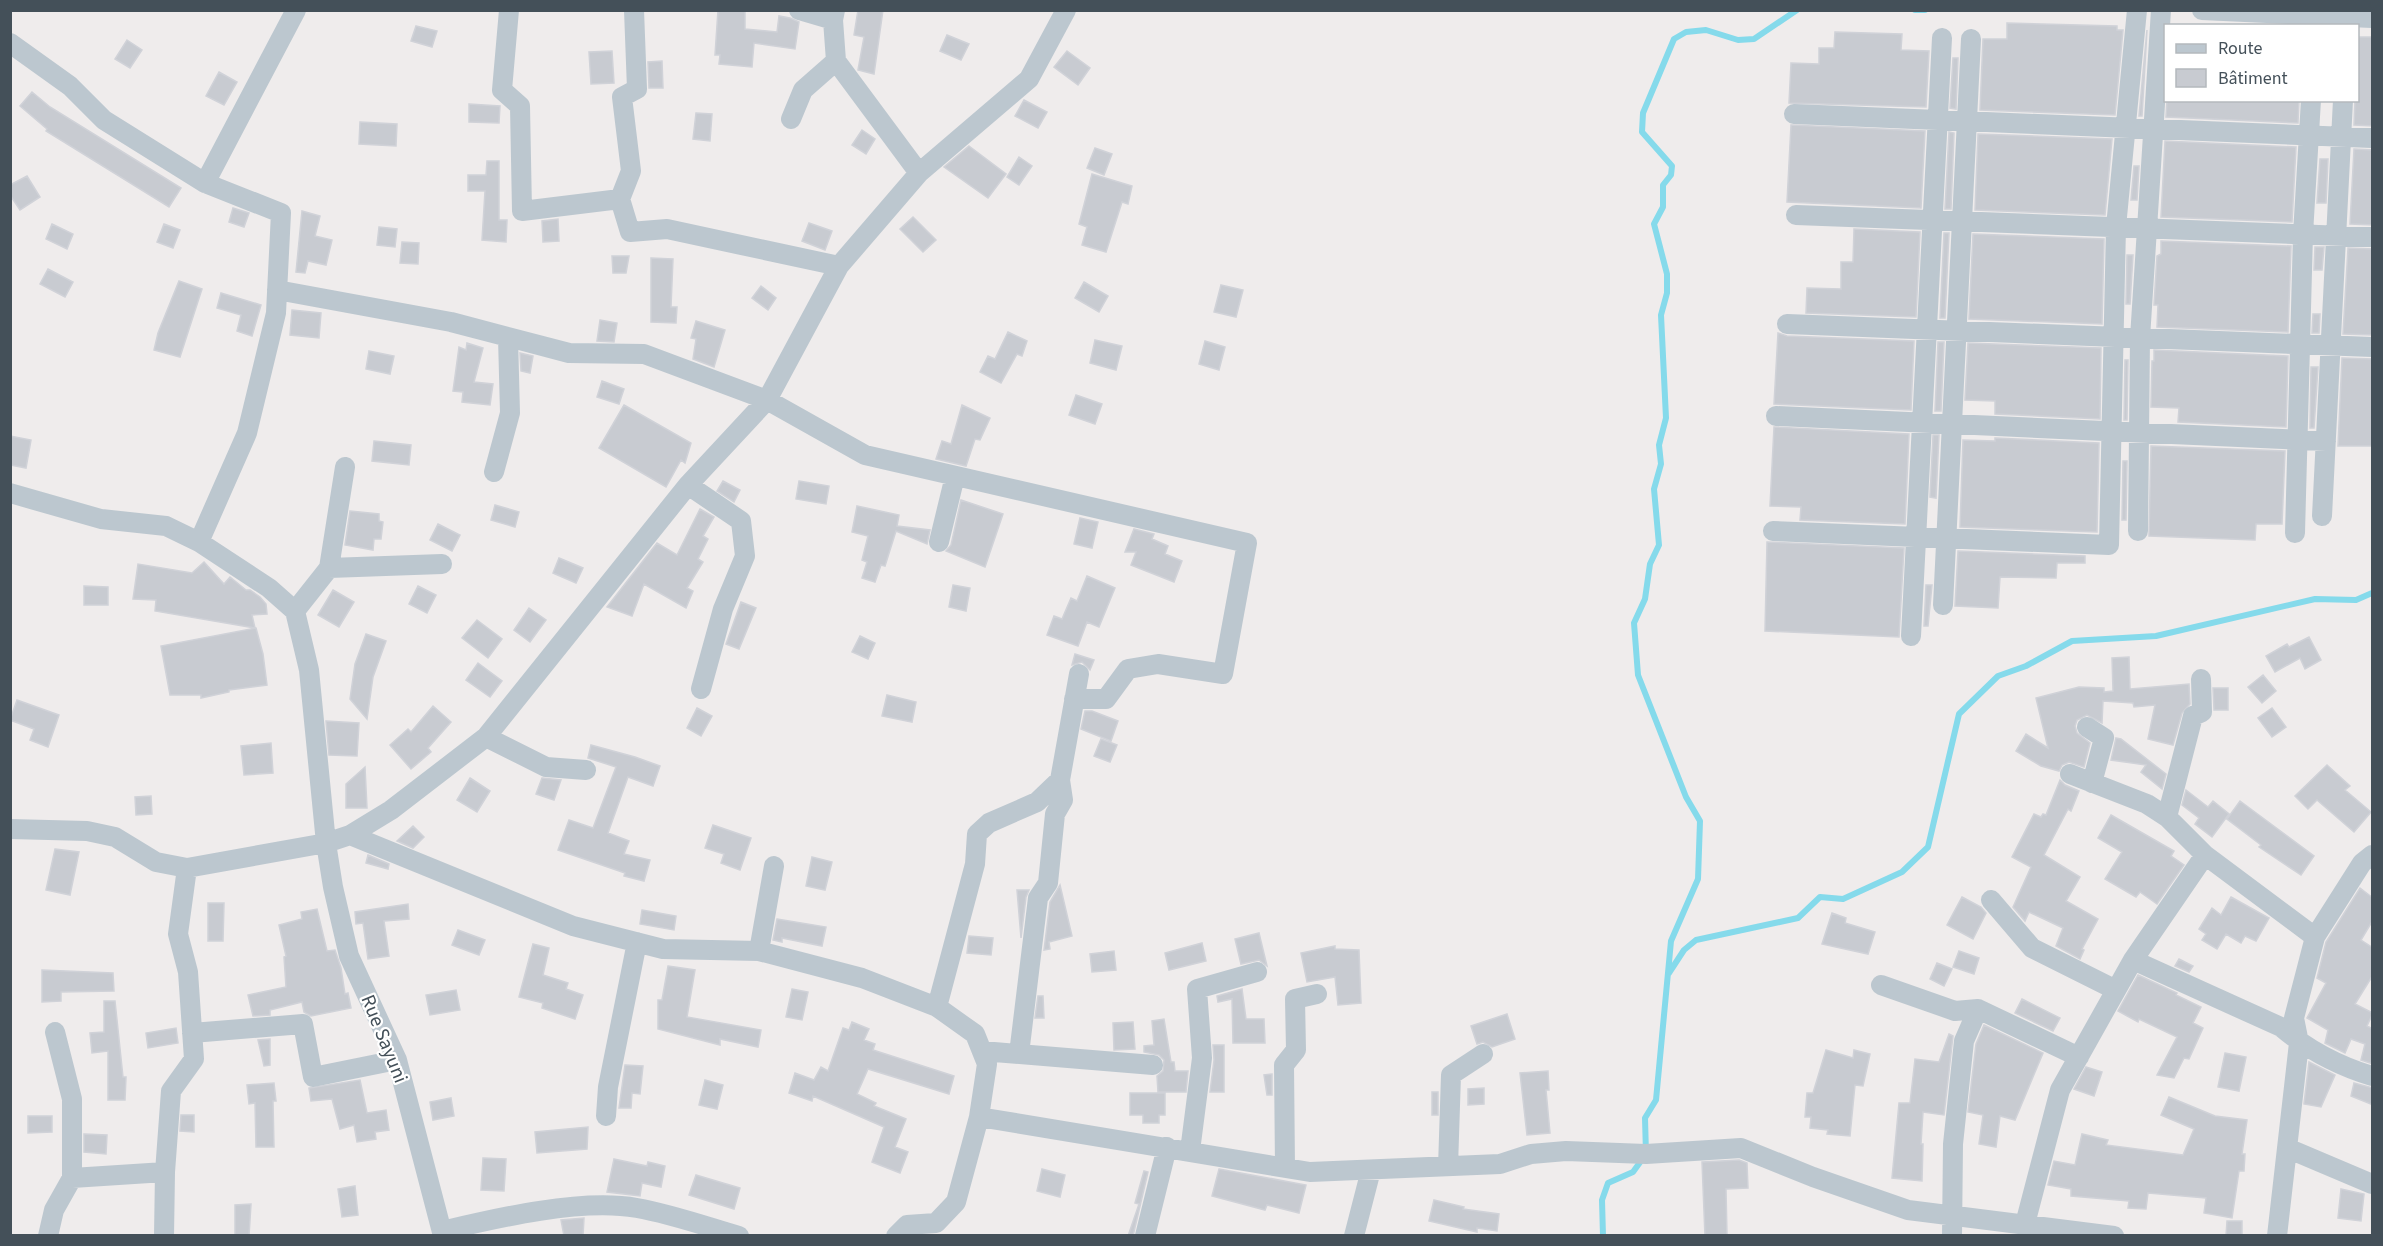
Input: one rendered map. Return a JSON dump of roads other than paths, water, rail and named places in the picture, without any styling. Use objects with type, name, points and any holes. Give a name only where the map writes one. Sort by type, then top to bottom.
[{"type":"street","points":[[204,183],[296,10]]},
{"type":"street","points":[[509,10],[502,90],[520,106],[522,212],[620,199]]},
{"type":"street","points":[[633,10],[637,89],[622,97],[631,171],[620,199],[630,232],[667,229],[839,266]]},
{"type":"street","points":[[799,10],[834,15],[836,61],[919,173]]},
{"type":"street","points":[[10,829],[87,831],[115,837],[156,862],[187,868],[326,843],[350,835],[391,810],[486,737],[688,485],[767,400],[839,266],[919,173],[1029,78],[1066,10]]},
{"type":"street","points":[[1773,531],[2109,545],[2116,227],[2137,10]]},
{"type":"street","points":[[2138,531],[2140,338],[2161,10]]},
{"type":"street","points":[[2202,10],[2373,18]]},
{"type":"street","points":[[1911,636],[1942,38]]},
{"type":"street","points":[[1943,605],[1971,39]]},
{"type":"street","points":[[10,43],[70,86],[104,120],[204,183],[281,213],[276,313],[247,434],[199,542]]},
{"type":"street","points":[[791,119],[803,90],[836,61]]},
{"type":"street","points":[[2295,533],[2303,234],[2311,102]]},
{"type":"street","points":[[2322,516],[2343,102]]},
{"type":"street","points":[[1794,114],[2373,138]]},
{"type":"street","points":[[1796,215],[2373,237]]},
{"type":"street","points":[[277,290],[451,322],[569,353],[644,354],[767,400],[864,455],[1247,543],[1223,674],[1158,664],[1128,669],[1107,699],[1074,699]]},
{"type":"street","points":[[1787,324],[2373,347]]},
{"type":"street","points":[[494,472],[510,413],[508,337]]},
{"type":"street","points":[[1776,416],[2326,441]]},
{"type":"street","points":[[10,493],[101,519],[166,526],[199,542],[268,588],[295,611],[329,568],[345,468]]},
{"type":"street","points":[[939,542],[955,476]]},
{"type":"street","points":[[688,485],[741,521],[746,556],[723,609],[701,689]]},
{"type":"street","points":[[329,568],[442,564]]},
{"type":"street","name":"Rue Sayuni","points":[[295,611],[309,670],[326,843],[333,887],[349,956],[397,1060],[442,1233]]},
{"type":"street","points":[[1019,1054],[1038,898],[1048,883],[1055,814],[1063,800],[1060,780],[1079,674]]},
{"type":"street","points":[[2167,817],[2193,716],[2202,712],[2201,679]]},
{"type":"street","points":[[2087,727],[2104,738],[2092,783]]},
{"type":"street","points":[[486,737],[546,767],[586,770]]},
{"type":"street","points":[[2070,774],[2147,804],[2167,817],[2205,855],[2315,937]]},
{"type":"street","points":[[937,1007],[975,864],[977,834],[989,823],[1037,802],[1060,780]]},
{"type":"street","points":[[350,835],[573,926],[663,949],[759,951],[862,978],[937,1007],[975,1034],[987,1064],[979,1117],[956,1202],[936,1223],[907,1225],[896,1236]]},
{"type":"street","points":[[2025,1224],[2060,1090],[2133,960],[2205,855]]},
{"type":"street","points":[[2277,1236],[2299,1042],[2294,1018],[2315,937],[2362,863],[2373,855]]},
{"type":"street","points":[[759,951],[774,866]]},
{"type":"street","points":[[164,1236],[165,1172],[171,1091],[194,1059],[188,972],[178,934],[187,868]]},
{"type":"street","points":[[1991,900],[2032,948],[2116,990]]},
{"type":"street","points":[[606,1116],[608,1087],[637,942]]},
{"type":"street","points":[[2133,960],[2281,1027],[2299,1042],[2349,1069],[2373,1077]]},
{"type":"street","points":[[1190,1151],[1202,1058],[1197,989],[1257,972]]},
{"type":"street","points":[[1881,985],[1955,1011],[1978,1008],[2079,1057]]},
{"type":"street","points":[[1285,1168],[1284,1065],[1296,1050],[1295,999],[1317,994]]},
{"type":"street","points":[[1953,1226],[1953,1144],[1964,1041],[1978,1008]]},
{"type":"street","points":[[192,1033],[303,1024],[313,1077],[397,1060]]},
{"type":"street","points":[[48,1236],[54,1210],[72,1178],[72,1099],[55,1032]]},
{"type":"street","points":[[982,1051],[1153,1065]]},
{"type":"street","points":[[1448,1167],[1451,1075],[1483,1054]]},
{"type":"street","points":[[979,1117],[1310,1172],[1500,1164],[1531,1155],[1566,1151],[1646,1154],[1741,1148],[1813,1177],[1953,1226],[2025,1224],[2114,1236]]},
{"type":"street","points":[[1145,1236],[1167,1148]]},
{"type":"street","points":[[2287,1148],[2373,1184]]},
{"type":"street","points":[[1354,1236],[1371,1170]]},
{"type":"street","points":[[72,1178],[165,1172]]},
{"type":"street","points":[[442,1233],[491,1219],[584,1205],[636,1208],[739,1236]]},
{"type":"waterway","points":[[1603,1236],[1602,1200],[1608,1183],[1633,1172],[1646,1154],[1645,1118],[1656,1100],[1671,941],[1698,879],[1700,821],[1686,797],[1638,675],[1634,623],[1645,599],[1650,564],[1659,545],[1654,489],[1661,464],[1659,445],[1666,418],[1661,315],[1667,293],[1667,274],[1654,224],[1663,207],[1663,185],[1671,175],[1672,166],[1642,132],[1643,113],[1674,39],[1686,32],[1706,30],[1738,40],[1754,39],[1797,10]]},
{"type":"waterway","points":[[1915,10],[1925,10]]},
{"type":"waterway","points":[[1669,973],[1684,950],[1696,940],[1798,918],[1820,897],[1843,899],[1902,872],[1928,847],[1959,714],[1998,676],[2026,666],[2072,641],[2156,636],[2315,599],[2356,600],[2372,593]]}]
